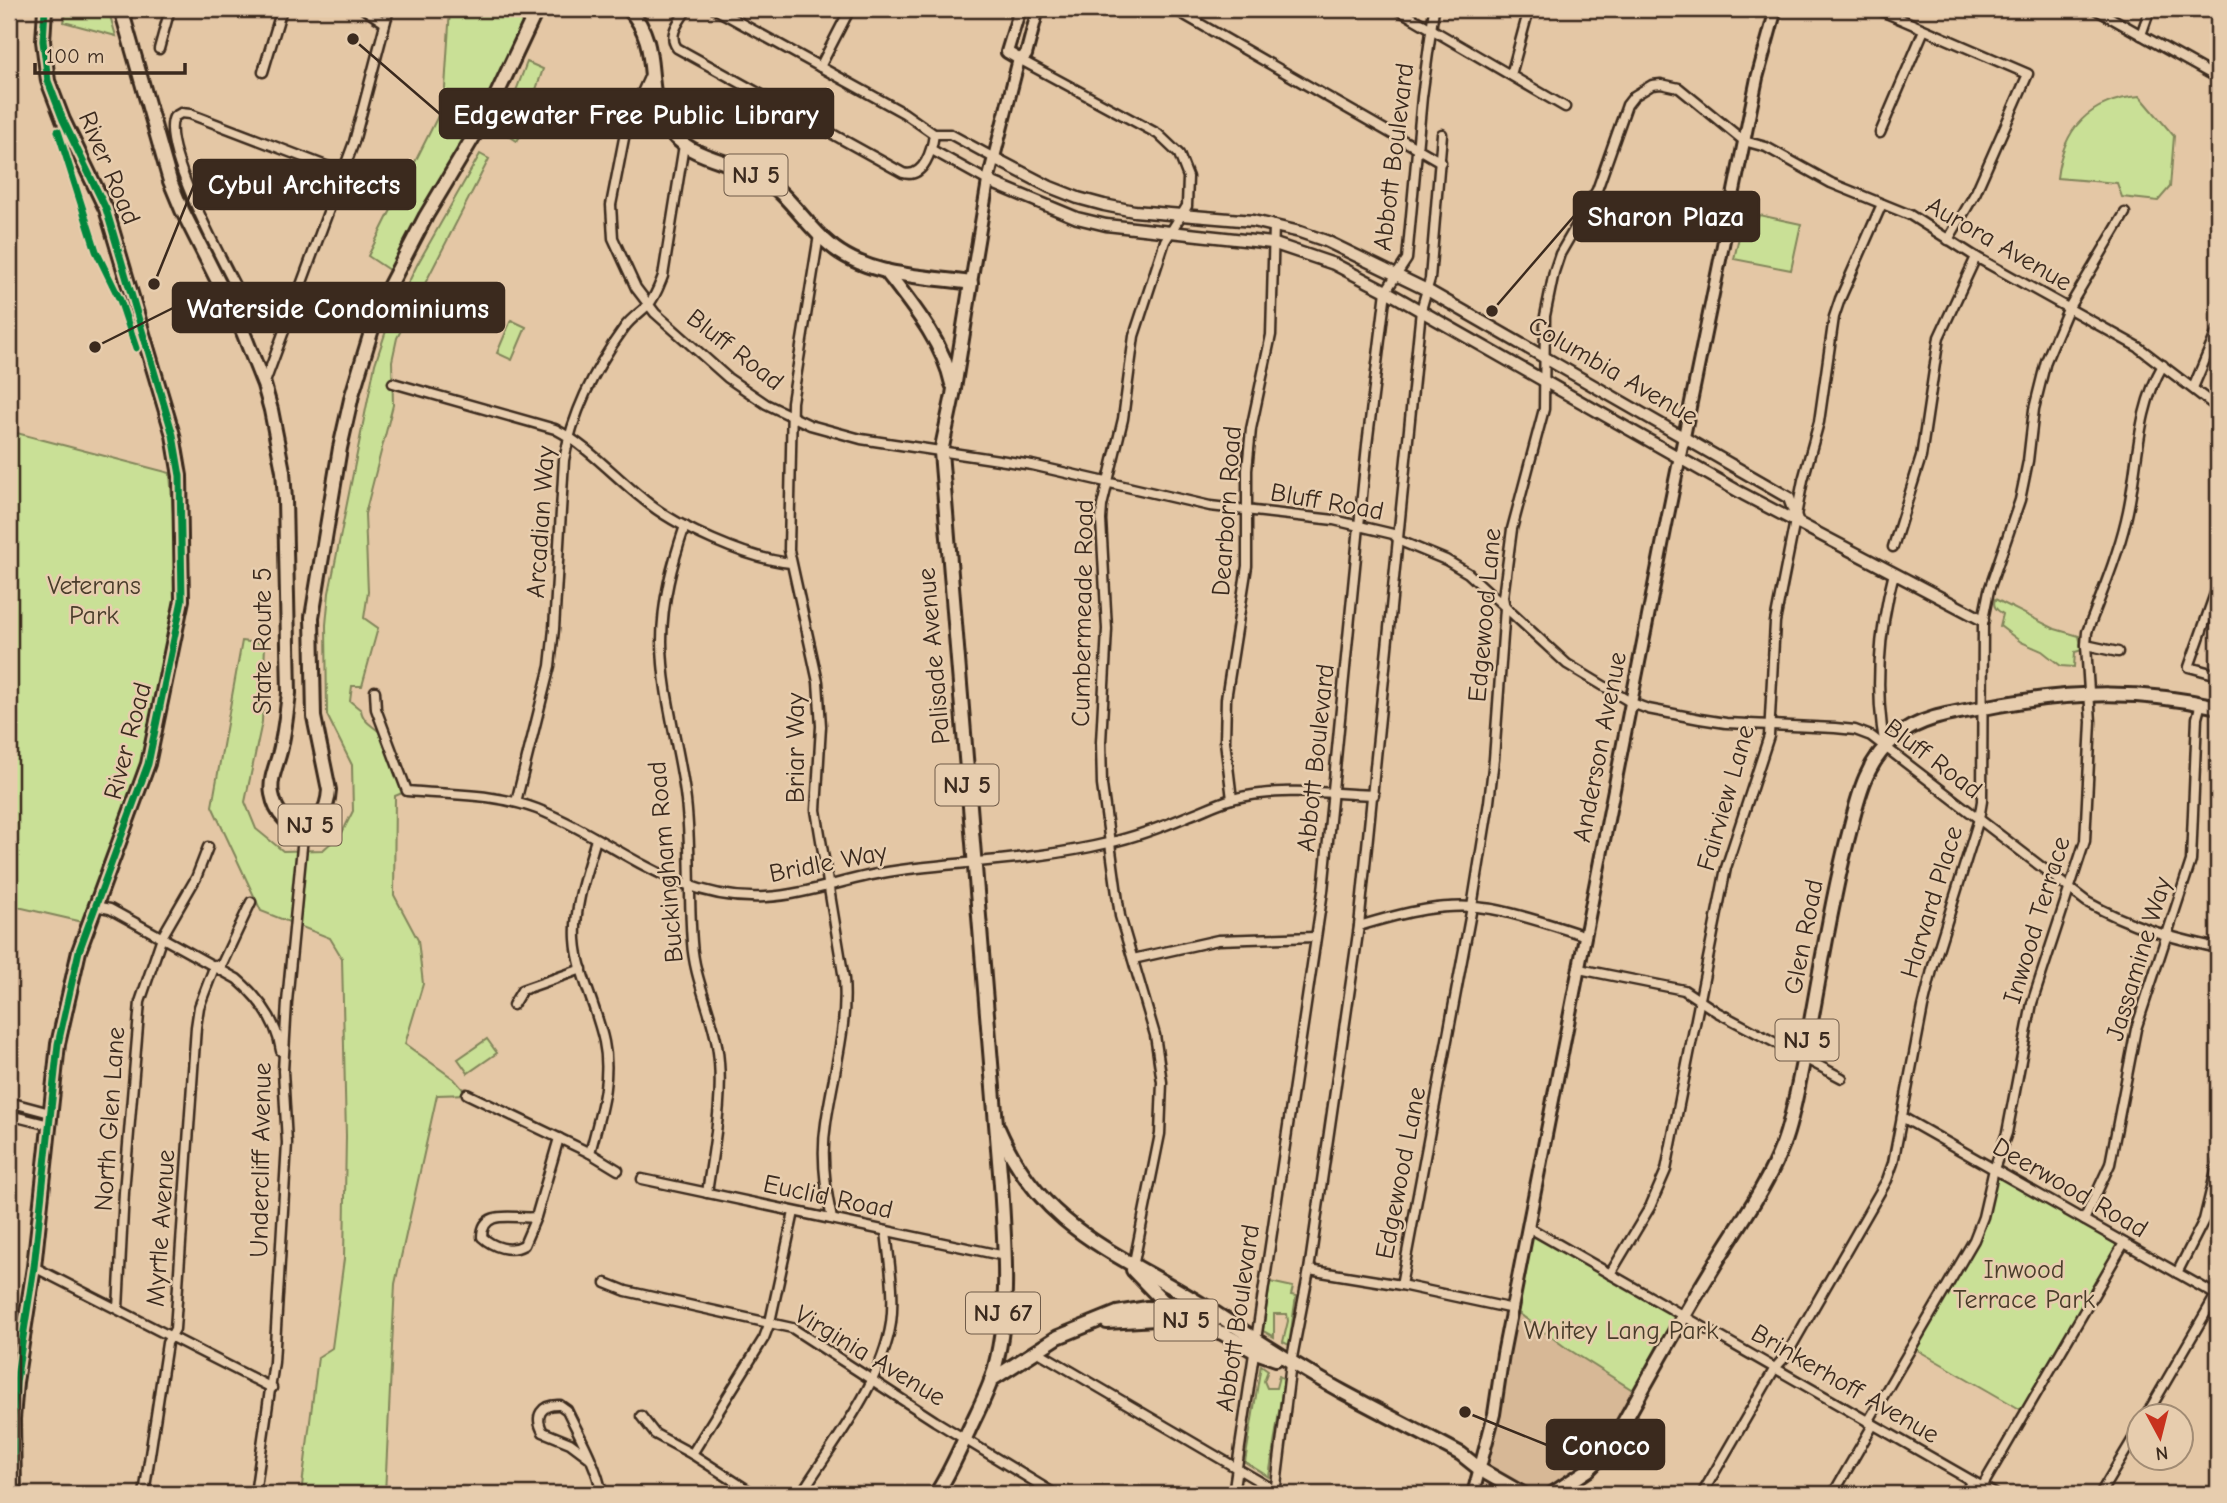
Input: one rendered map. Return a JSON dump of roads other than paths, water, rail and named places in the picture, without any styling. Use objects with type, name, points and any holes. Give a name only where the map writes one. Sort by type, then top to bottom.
[{"type":"main road","name":"River Road","points":[[14,1494],[16,1381],[34,1267],[60,1036],[79,951],[148,764],[182,600],[180,476],[173,435],[106,209],[48,81],[43,41],[46,9]]},
{"type":"main road","name":"State Route 5","points":[[121,9],[173,188],[241,327],[264,385],[283,471],[289,693],[282,745],[271,788],[277,808],[283,817],[290,823],[304,826],[324,815],[328,801],[327,781],[314,717],[312,617],[340,448],[361,362],[389,287],[409,246],[490,109],[537,9]]},
{"type":"main road","name":"NJ 5","points":[[629,9],[644,28],[648,41],[654,98],[659,112],[665,125],[684,145],[703,156],[762,178],[775,188],[819,235],[854,261],[886,271],[971,283]]},
{"type":"main road","name":"Palisade Avenue","points":[[1020,9],[1007,52],[1020,58]]},
{"type":"main road","name":"Palisade Avenue","points":[[936,1494],[965,1439],[991,1380],[1002,1328],[1005,1256],[941,452],[953,396],[988,181],[1020,58],[1026,55],[1038,9]]},
{"type":"main road","name":"Anderson Avenue","points":[[1473,1494],[1494,1413],[1503,1354],[1744,141],[1757,78],[1776,9]]},
{"type":"main road","name":"NJ 5","points":[[886,271],[919,314],[944,359],[950,373],[953,396]]},
{"type":"main road","name":"NJ 5","points":[[1885,747],[1906,730],[1920,723],[1983,708],[2089,693],[2132,694],[2218,707]]},
{"type":"main road","name":"Glen Road","points":[[1552,1494],[1588,1469],[1604,1454],[1772,1168],[1790,1122],[1835,889],[1853,818],[1867,773],[1885,747]]},
{"type":"main road","name":"NJ 5","points":[[994,1118],[1013,1157],[1041,1197],[1079,1233],[1213,1312],[1256,1346]]},
{"type":"main road","name":"NJ 5","points":[[1133,1267],[1137,1276],[1190,1323],[1256,1346],[1292,1363],[1466,1457],[1481,1470],[1523,1494]]},
{"type":"main road","points":[[991,1380],[1058,1337],[1117,1313],[1172,1309],[1223,1321]]},
{"type":"main road","points":[[1092,1324],[1156,1319],[1190,1323]]},
{"type":"street","points":[[159,49],[170,9]]},
{"type":"street","points":[[263,72],[282,9]]},
{"type":"street","points":[[363,9],[385,23]]},
{"type":"street","points":[[264,385],[361,120],[389,9]]},
{"type":"street","points":[[687,9],[673,32],[672,37],[677,48],[902,173],[914,174],[919,170],[932,150],[934,134]]},
{"type":"street","points":[[715,9],[904,113],[934,134],[948,133],[994,158]]},
{"type":"street","points":[[820,66],[850,9]]},
{"type":"street","points":[[1174,9],[1441,162]]},
{"type":"street","points":[[1397,9],[1565,107]]},
{"type":"street","name":"Abbott Boulevard","points":[[1233,1494],[1334,793],[1367,444],[1387,291],[1407,260],[1434,9]]},
{"type":"street","points":[[1511,75],[1529,9]]},
{"type":"street","points":[[1877,9],[2028,74],[1976,191],[1948,240]]},
{"type":"street","points":[[2095,9],[2218,78]]},
{"type":"street","points":[[2141,35],[2150,9]]},
{"type":"street","points":[[1880,133],[1924,30]]},
{"type":"street","name":"Cumbermeade Road","points":[[1020,58],[1169,142],[1184,164],[1188,177],[1186,206],[1165,241],[1134,336],[1123,419],[1101,520],[1107,629],[1101,770],[1120,916],[1157,1046],[1162,1106],[1156,1158],[1133,1267]]},
{"type":"street","name":"Bluff Road","points":[[653,69],[625,128],[611,205],[613,238],[626,270],[648,305],[728,378],[766,404],[835,433],[861,439],[1032,465],[1210,506],[1317,517],[1393,534],[1400,541],[1457,566],[1484,586],[1567,664],[1632,703],[1648,709],[1700,719],[1855,730],[1871,736],[2069,889],[2118,919],[2167,937],[2218,948]]},
{"type":"street","name":"Edgewood Lane","points":[[1401,1285],[1472,907],[1494,760],[1505,608],[1503,597],[1512,529],[1539,432],[1546,382],[1545,316],[1553,272],[1560,254],[1597,190],[1628,105],[1642,90],[1661,84],[1679,88],[1744,141]]},
{"type":"street","points":[[241,327],[247,312],[192,199],[181,170],[171,129],[172,121],[177,115],[190,114],[342,172]]},
{"type":"street","name":"Abbott Boulevard","points":[[1277,1493],[1292,1363],[1309,1270],[1359,926],[1400,541],[1421,310],[1427,290],[1442,134]]},
{"type":"street","name":"Aurora Avenue","points":[[1744,141],[1766,147],[1831,183],[1910,215],[1976,257],[2108,329],[2163,365],[2218,408]]},
{"type":"street","name":"Arcadian Way","points":[[516,802],[550,666],[564,460],[568,436],[589,384],[603,360],[633,316],[648,305],[663,276],[684,145]]},
{"type":"street","points":[[932,150],[988,181]]},
{"type":"street","name":"Columbia Avenue","points":[[994,158],[1077,198],[1134,211],[1254,221],[1326,241],[1427,290],[1788,498],[1797,520]]},
{"type":"street","name":"Columbia Avenue","points":[[988,181],[1077,218],[1136,229],[1272,243],[1335,264],[1787,518],[1797,520],[1983,620]]},
{"type":"street","name":"Fairview Lane","points":[[1610,1274],[1650,1208],[1666,1170],[1726,868],[1769,736],[1775,622],[1803,480],[1819,422],[1834,317],[1882,204]]},
{"type":"street","name":"Harvard Place","points":[[1702,1494],[1775,1368],[1786,1356],[1887,1180],[1893,1163],[1933,966],[1979,819],[1982,801],[1983,620],[1989,590],[2020,500],[2038,385],[2068,309],[2124,213]]},
{"type":"street","name":"Dearborn Road","points":[[1232,799],[1225,741],[1225,710],[1245,589],[1251,429],[1271,335],[1274,225]]},
{"type":"street","name":"Briar Way","points":[[819,235],[790,416],[788,534],[791,563],[818,682],[821,726],[816,810],[846,999],[823,1150],[832,1219]]},
{"type":"street","points":[[1893,547],[1921,457],[1939,337],[1976,257]]},
{"type":"street","points":[[2193,388],[2218,329]]},
{"type":"street","name":"Inwood Terrace","points":[[1833,1494],[1974,1240],[1986,1208],[1994,1169],[2007,1133],[2032,1003],[2087,829],[2091,730],[2087,632],[2126,523],[2149,393],[2163,365]]},
{"type":"street","points":[[393,383],[547,426],[568,436],[646,502],[685,527],[771,561],[791,563]]},
{"type":"street","name":"Buckingham Road","points":[[685,527],[667,584],[662,640],[666,685],[685,794],[692,944],[696,971],[712,1020],[720,1063],[719,1111],[707,1193]]},
{"type":"street","points":[[1885,747],[1879,715],[1879,656],[1894,573]]},
{"type":"street","points":[[2218,585],[2189,667],[2218,676]]},
{"type":"street","points":[[2086,645],[2118,652]]},
{"type":"street","name":"Bridle Way","points":[[375,691],[376,709],[407,791],[516,802],[560,820],[652,871],[715,894],[765,897],[790,895],[893,871],[1083,849],[1146,832],[1232,799],[1279,792],[1374,795]]},
{"type":"street","name":"Jassamine Way","points":[[2084,1220],[2110,1164],[2136,1029],[2191,861],[2197,718],[2201,703]]},
{"type":"street","name":"Undercliff Avenue","points":[[255,1494],[272,1388],[287,1143],[283,1071],[304,826]]},
{"type":"street","points":[[590,1153],[605,1094],[606,1056],[604,1040],[582,969],[576,941],[576,925],[577,909],[596,839]]},
{"type":"street","name":"North Glen Lane","points":[[118,1309],[124,1192],[140,1002],[162,937],[196,878],[208,847]]},
{"type":"street","name":"Myrtle Avenue","points":[[144,1494],[167,1343],[175,1329],[196,1027],[200,1007],[218,966],[251,902]]},
{"type":"street","points":[[96,906],[110,909],[218,966],[249,989],[269,1016],[280,1045],[283,1071]]},
{"type":"street","points":[[1359,926],[1429,909],[1472,907],[1528,917],[1586,936]]},
{"type":"street","points":[[1133,959],[1218,940],[1315,937]]},
{"type":"street","points":[[513,1005],[522,990],[582,969]]},
{"type":"street","points":[[1579,969],[1684,990],[1717,1012],[1842,1079]]},
{"type":"street","points":[[467,1094],[590,1153],[618,1170]]},
{"type":"street","points":[[9,1102],[50,1119]]},
{"type":"street","points":[[9,1115],[50,1119]]},
{"type":"street","name":"Deerwood Road","points":[[1902,1117],[2217,1296]]},
{"type":"street","points":[[536,1217],[526,1219],[495,1216],[482,1228],[482,1237],[496,1246],[519,1248],[527,1240],[536,1217],[559,1138]]},
{"type":"street","points":[[2177,1273],[2204,1220],[2218,1162]]},
{"type":"street","name":"Euclid Road","points":[[642,1179],[1005,1256]]},
{"type":"street","points":[[692,1454],[760,1345],[770,1322],[794,1212]]},
{"type":"street","name":"Brinkerhoff Avenue","points":[[1528,1227],[1995,1494]]},
{"type":"street","points":[[801,1494],[873,1381],[884,1351],[891,1322],[892,1284],[886,1231]]},
{"type":"street","points":[[1982,1487],[2124,1243]]},
{"type":"street","points":[[34,1267],[272,1388]]},
{"type":"street","points":[[1309,1270],[1401,1285],[1513,1309]]},
{"type":"street","name":"Virginia Avenue","points":[[606,1283],[626,1291],[792,1328],[1055,1494]]},
{"type":"street","points":[[2154,1402],[2217,1296]]},
{"type":"street","points":[[1035,1350],[1277,1493]]},
{"type":"street","points":[[590,1458],[570,1443],[543,1432],[538,1419],[544,1407],[560,1405],[567,1410],[590,1458],[602,1494]]},
{"type":"street","points":[[641,1416],[655,1434],[754,1494]]},
{"type":"street","points":[[2100,1494],[2126,1450]]},
{"type":"street","points":[[1964,1494],[1972,1481]]},
{"type":"place","name":"Edgewater Free Public Library","points":[[353,39]]},
{"type":"place","name":"Cybul Architects","points":[[154,284]]},
{"type":"place","name":"Sharon Plaza","points":[[1492,311]]},
{"type":"place","name":"Waterside Condominiums","points":[[95,347]]},
{"type":"place","name":"Conoco","points":[[1465,1412]]},
{"type":"park label","name":"Veterans Park","points":[[94,601]]},
{"type":"park label","name":"Inwood Terrace Park","points":[[2024,1285]]},
{"type":"park label","name":"Whitey Lang Park","points":[[1621,1331]]}]
